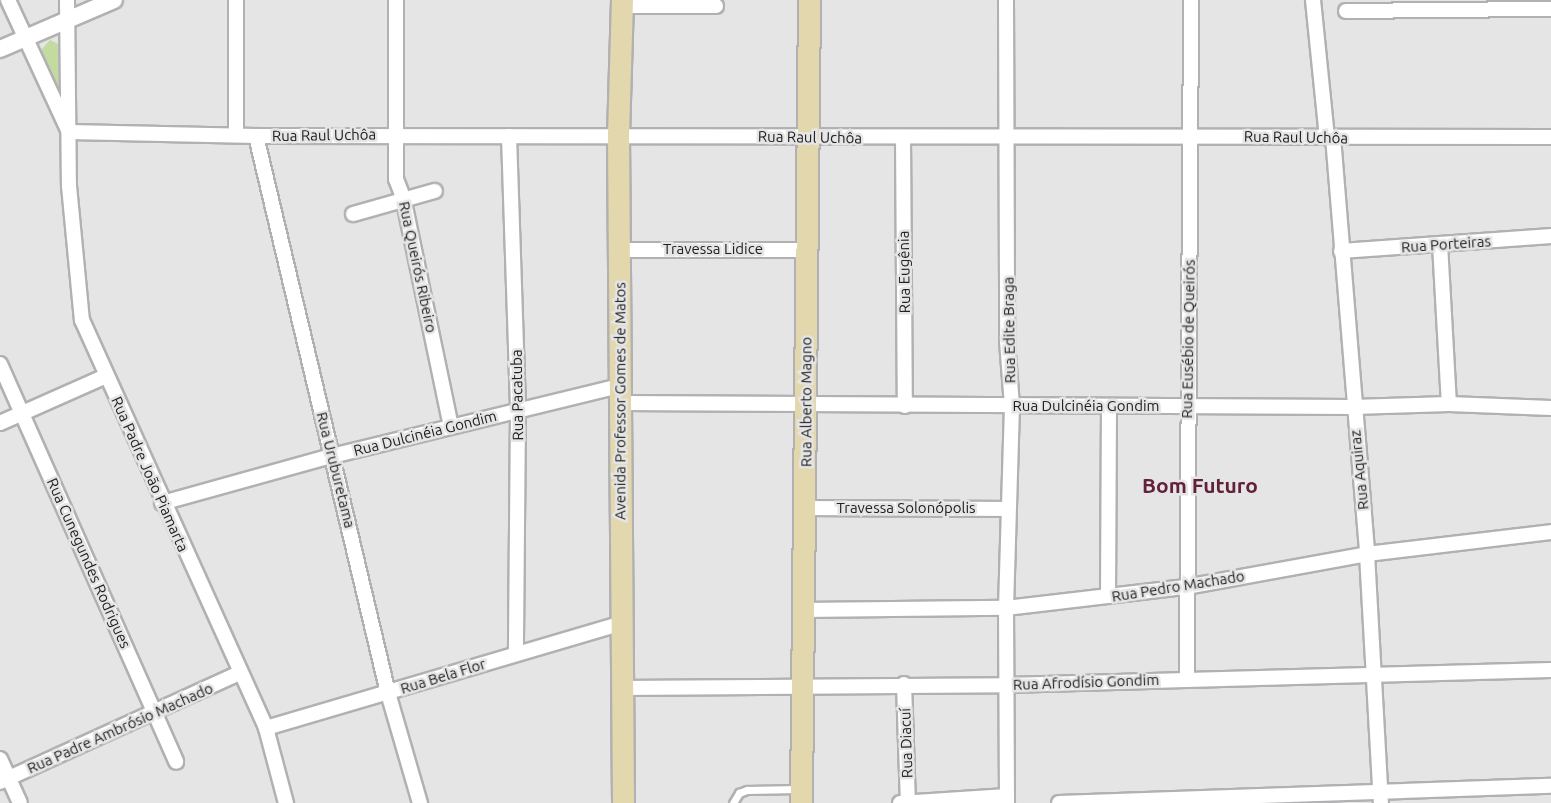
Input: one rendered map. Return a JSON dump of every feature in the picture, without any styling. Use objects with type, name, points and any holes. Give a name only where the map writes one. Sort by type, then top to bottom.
[{"type":"main road","name":"Rua Alberto Magno","points":[[801,796],[809,0]]},
{"type":"main road","name":"Avenida Professor Gomes de Matos","points":[[622,3],[618,135],[623,803]]},
{"type":"street","name":"Rua Padre João Piamarta","points":[[8,0],[69,132]]},
{"type":"street","name":"Rua Padre João Piamarta","points":[[67,0],[69,186],[82,320],[162,503],[266,728],[286,803]]},
{"type":"street","points":[[0,49],[114,0]]},
{"type":"street","points":[[236,0],[236,135]]},
{"type":"street","name":"Rua Queirós Ribeiro","points":[[396,0],[394,134],[396,179],[404,197],[451,426]]},
{"type":"street","name":"Rua Edite Braga","points":[[1006,0],[1005,135],[1011,406],[1006,608],[1007,800]]},
{"type":"street","name":"Rua Eusébio de Queirós","points":[[1187,678],[1186,405],[1192,136],[1191,0]]},
{"type":"street","name":"Rua Aquiraz","points":[[1313,0],[1330,137],[1367,554],[1381,798]]},
{"type":"street","points":[[622,3],[716,6]]},
{"type":"street","points":[[1346,11],[1476,5],[1551,9]]},
{"type":"street","name":"Rua Raul Uchôa","points":[[69,132],[256,136],[394,134],[903,138],[1005,135],[1551,137]]},
{"type":"street","name":"Rua Uruburetama","points":[[256,136],[388,693],[420,803]]},
{"type":"street","name":"Rua Pacatuba","points":[[509,136],[518,411],[516,654]]},
{"type":"street","name":"Rua Eugênia","points":[[903,138],[906,406]]},
{"type":"street","points":[[353,214],[404,197],[435,191]]},
{"type":"street","name":"Rua Porteiras","points":[[1341,251],[1551,236]]},
{"type":"street","points":[[1440,244],[1449,404]]},
{"type":"street","name":"Travessa Lidice","points":[[620,250],[806,250]]},
{"type":"street","name":"Rua Cunegundes Rodrigues","points":[[0,364],[176,762]]},
{"type":"street","points":[[0,423],[106,376]]},
{"type":"street","name":"Rua Dulcinéia Gondim","points":[[162,503],[451,426],[518,411],[620,395],[906,406],[1353,407],[1449,404],[1551,408]]},
{"type":"street","points":[[1108,596],[1109,406]]},
{"type":"street","name":"Travessa Solonópolis","points":[[805,507],[1008,509]]},
{"type":"street","name":"Rua Pedro Machado","points":[[802,610],[1006,608],[1186,587],[1367,554],[1551,532]]},
{"type":"street","name":"Rua Bela Flor","points":[[266,728],[620,624]]},
{"type":"street","name":"Rua Afrodísio Gondim","points":[[621,688],[904,684],[1007,685],[1187,678],[1374,677],[1551,670]]},
{"type":"street","name":"Rua Padre Ambrósio Machado","points":[[4,780],[240,673]]},
{"type":"street","name":"Rua Diacuí","points":[[904,684],[908,802]]},
{"type":"street","points":[[0,759],[4,780],[20,803]]},
{"type":"street","points":[[1059,803],[1381,798],[1551,786]]},
{"type":"street","points":[[900,803],[1007,800]]},
{"type":"lane","points":[[733,803],[747,790],[801,796]]},
{"type":"green space","points":[[50,40],[58,44],[59,89],[41,50]]},
{"type":"district","name":"Bom Futuro","points":[[1200,485]]}]
